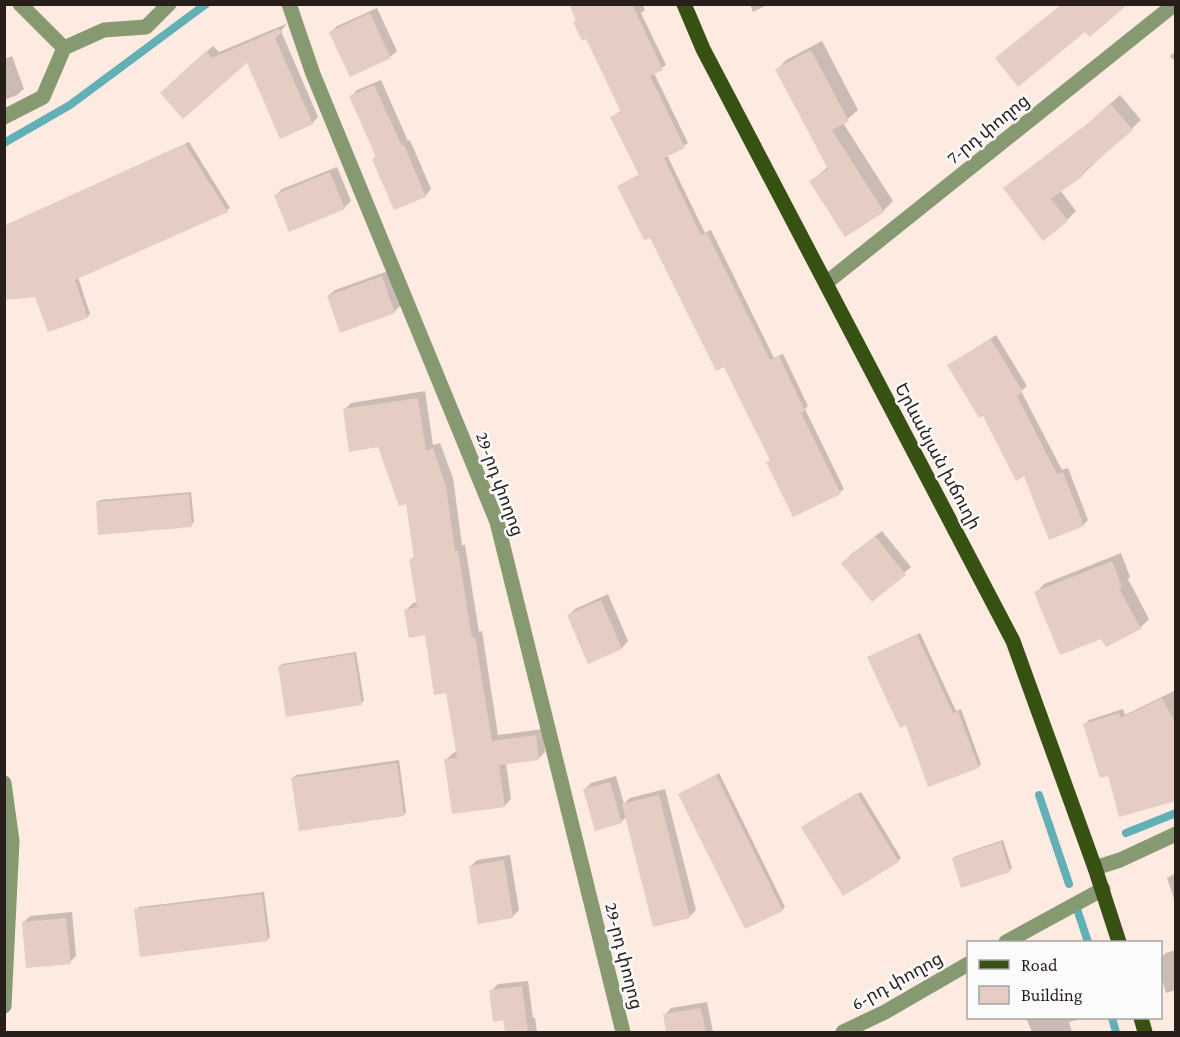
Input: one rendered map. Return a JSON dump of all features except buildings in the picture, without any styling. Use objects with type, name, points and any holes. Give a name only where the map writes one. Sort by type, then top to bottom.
[{"type":"main road","name":"Երևանյան խճուղի","points":[[684,4],[703,49],[1013,641],[1095,868],[1119,941]]},
{"type":"street","points":[[20,4],[64,48]]},
{"type":"street","points":[[4,117],[43,97],[64,48],[104,30],[146,27],[169,4]]},
{"type":"street","name":"29-րդ փողոց","points":[[288,4],[313,74],[497,522],[623,1032]]},
{"type":"street","name":"7-րդ փողոց","points":[[826,283],[1175,4]]},
{"type":"street","points":[[4,783],[12,841],[4,1006]]},
{"type":"street","points":[[1095,868],[1120,860],[1176,834]]},
{"type":"street","points":[[1008,941],[1102,889]]},
{"type":"street","name":"6-րդ փողոց","points":[[843,1032],[885,1012],[967,965]]},
{"type":"waterway","points":[[4,143],[70,105],[206,4]]},
{"type":"waterway","points":[[1039,795],[1069,884]]},
{"type":"waterway","points":[[1126,833],[1176,813]]},
{"type":"waterway","points":[[1077,909],[1088,941]]},
{"type":"waterway","points":[[1112,1019],[1116,1032]]}]
